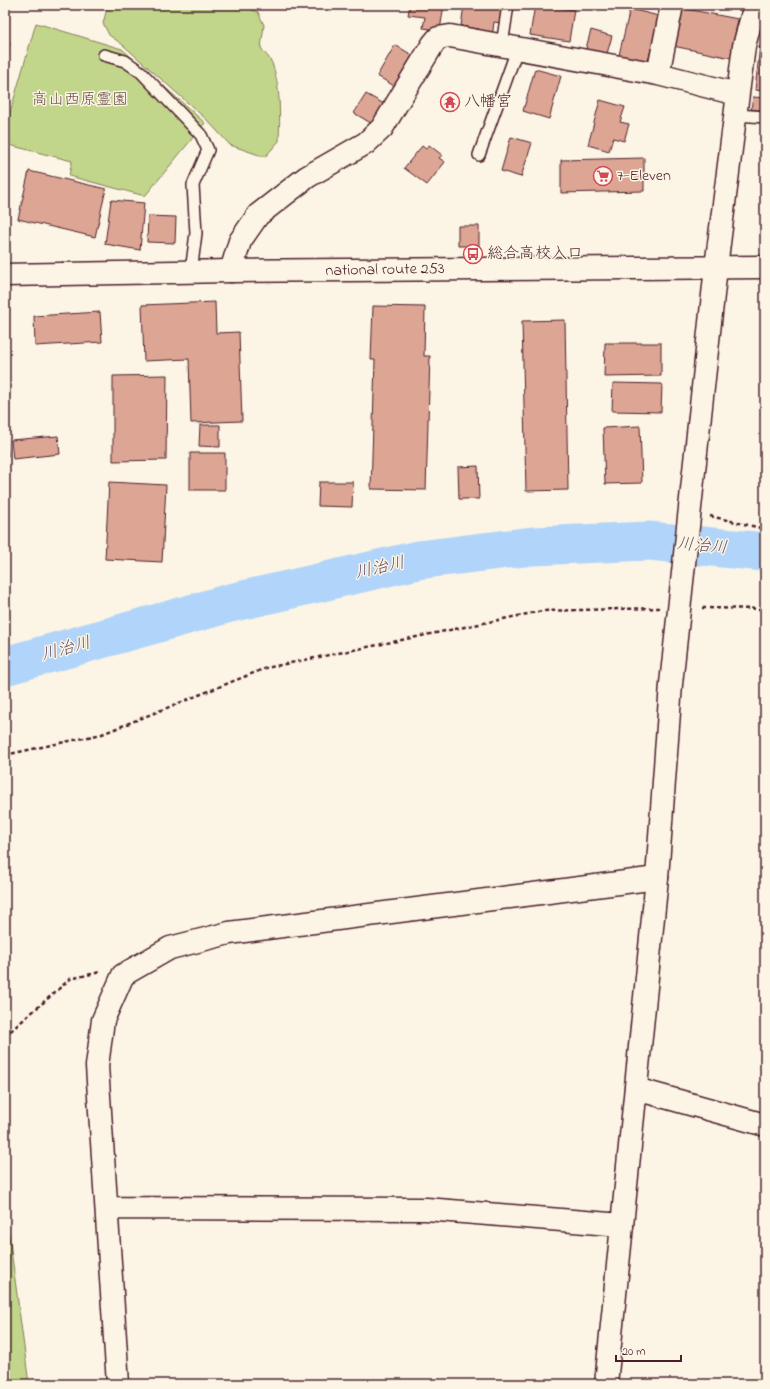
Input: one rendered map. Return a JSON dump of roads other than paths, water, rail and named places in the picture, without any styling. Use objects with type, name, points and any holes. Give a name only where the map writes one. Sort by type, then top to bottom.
[{"type":"main road","points":[[658,74],[672,5]]},
{"type":"main road","points":[[606,1384],[657,878],[671,684],[716,267],[744,46],[756,5]]},
{"type":"main road","points":[[230,271],[240,241],[258,215],[307,177],[366,143],[382,128],[438,38],[450,36],[658,74],[737,104]]},
{"type":"main road","name":"national route 253","points":[[5,275],[230,271],[716,267],[765,268]]},
{"type":"main road","points":[[118,1384],[97,1066],[103,1020],[123,975],[170,948],[229,933],[657,878]]},
{"type":"main road","points":[[636,1089],[765,1125]]},
{"type":"main road","points":[[107,1208],[426,1209],[622,1225]]},
{"type":"lane","points":[[479,155],[510,46],[508,5]]},
{"type":"lane","points":[[104,55],[125,61],[141,72],[201,136],[208,150],[193,185],[196,233],[191,272]]},
{"type":"lane","points":[[737,104],[765,117]]},
{"type":"waterway","name":"川治川","points":[[5,666],[230,603],[418,560],[533,546],[649,541],[765,552]]},
{"type":"place","name":"八幡宮","points":[[450,102]]},
{"type":"place","name":"7-Eleven","points":[[603,176]]},
{"type":"place","name":"総合高校入口","points":[[473,254]]},
{"type":"park label","name":"高山西原霊園","points":[[80,100]]}]
